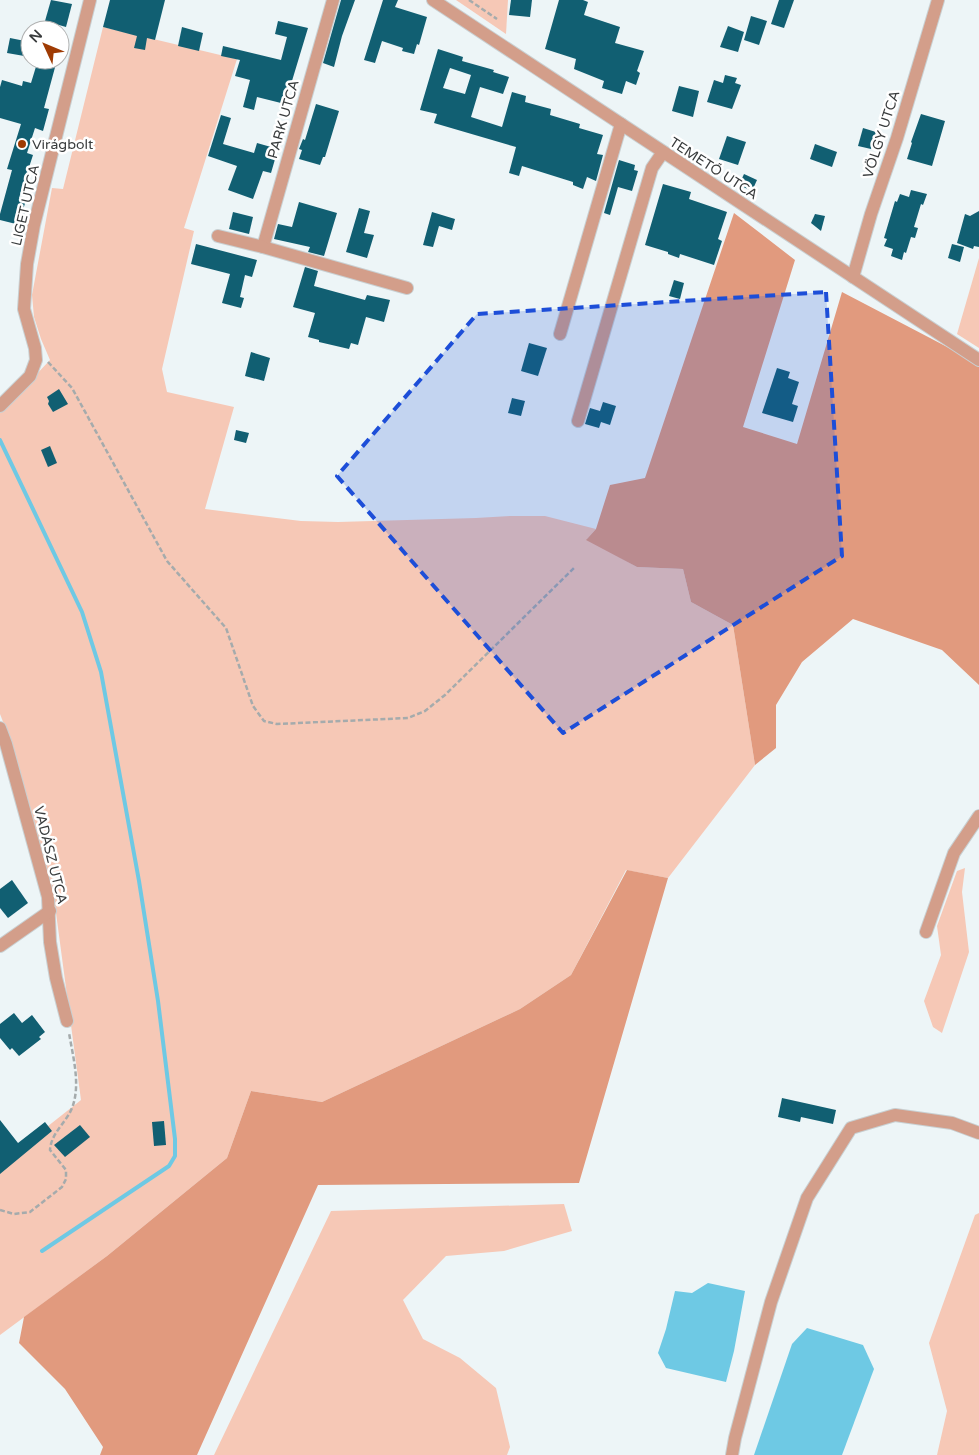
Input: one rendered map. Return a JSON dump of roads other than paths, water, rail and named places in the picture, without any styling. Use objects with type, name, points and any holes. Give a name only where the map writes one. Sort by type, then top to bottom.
[{"type":"street","name":"LIGET UTCA","points":[[0,406],[30,376],[36,360],[36,348],[24,309],[27,264],[34,225],[90,0]]},
{"type":"street","name":"PARK UTCA","points":[[263,247],[333,0]]},
{"type":"street","name":"TEMETŐ UTCA","points":[[433,0],[979,360]]},
{"type":"street","name":"VÖLGY UTCA","points":[[853,277],[870,214],[897,138],[938,0]]},
{"type":"street","points":[[560,334],[621,124]]},
{"type":"street","points":[[578,421],[652,168],[663,152]]},
{"type":"street","points":[[218,236],[407,288]]},
{"type":"street","name":"VADÁSZ UTCA","points":[[0,728],[48,897],[50,942],[56,978],[67,1021]]},
{"type":"street","points":[[926,932],[954,854],[979,816]]},
{"type":"street","points":[[0,946],[50,911]]},
{"type":"street","points":[[732,1455],[771,1302],[807,1198],[851,1128],[894,1115],[952,1123],[979,1134]]},
{"type":"water","points":[[708,1283],[745,1291],[726,1382],[666,1368],[658,1353],[675,1291],[692,1293]]},
{"type":"water","points":[[807,1328],[863,1345],[874,1369],[842,1455],[754,1455],[792,1344]]},
{"type":"waterway","points":[[0,440],[82,612],[101,672],[139,881],[158,1001],[175,1139],[175,1156],[169,1166],[42,1251]]},
{"type":"place","name":"Virágbolt","points":[[22,144]]}]
